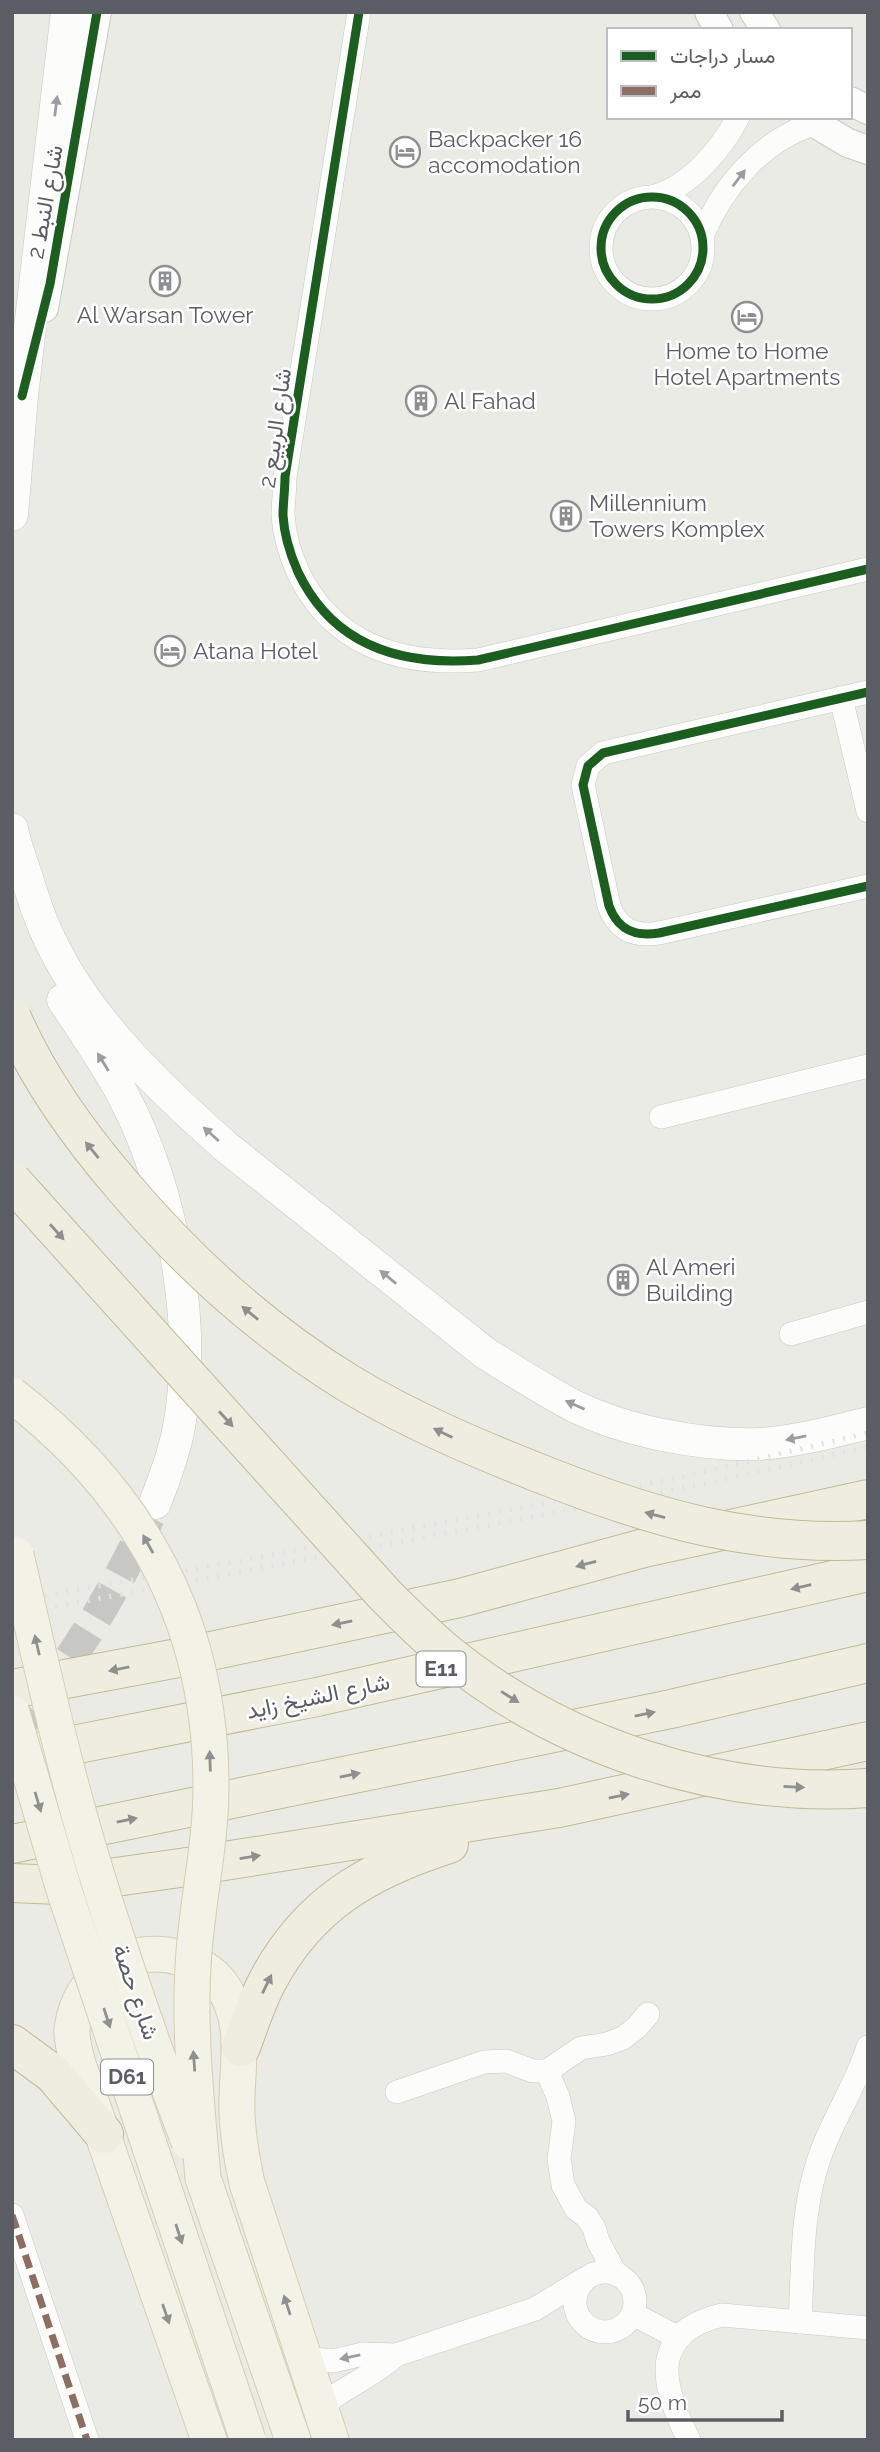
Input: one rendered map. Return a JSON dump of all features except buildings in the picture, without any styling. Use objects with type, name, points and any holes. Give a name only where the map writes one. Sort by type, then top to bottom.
[{"type":"highway","points":[[12,1018],[62,1110],[157,1226],[247,1311],[297,1349],[348,1382],[402,1413],[458,1440],[599,1497],[641,1511],[695,1525],[772,1538],[868,1540]]},
{"type":"highway","points":[[12,1181],[385,1595],[443,1650],[476,1675],[545,1717],[607,1745],[658,1763],[711,1776],[778,1786],[868,1788]]},
{"type":"highway","points":[[12,1689],[178,1658],[460,1598],[644,1549],[868,1499]]},
{"type":"highway","name":"شارع الشيخ زايد","points":[[12,1757],[317,1697],[868,1572]]},
{"type":"highway","points":[[12,1844],[671,1709],[868,1663]]},
{"type":"highway","points":[[12,1883],[59,1885],[559,1808],[868,1741]]},
{"type":"highway","points":[[241,2047],[266,1984],[286,1951],[311,1921],[339,1895],[371,1874],[406,1857],[559,1808]]},
{"type":"highway","points":[[12,2044],[53,2074],[104,2134]]},
{"type":"main road","points":[[12,515],[22,396],[67,12]]},
{"type":"main road","points":[[12,829],[38,914],[55,951],[77,986],[131,1054],[160,1086],[225,1146],[485,1353],[575,1406],[635,1427],[693,1440],[759,1444],[868,1423]]},
{"type":"main road","points":[[12,882],[22,922],[39,960],[106,1065],[139,1130],[153,1165],[173,1236],[182,1309],[183,1387],[179,1426],[169,1466],[155,1503]]},
{"type":"main road","points":[[12,1395],[47,1423],[93,1468],[140,1530],[175,1599],[198,1673],[206,1711],[211,1788],[209,1826],[195,1931],[192,1992],[192,2044],[203,2178]]},
{"type":"main road","name":"شارع حصة","points":[[14,1545],[65,1763],[89,1847],[143,2013],[293,2440]]},
{"type":"main road","name":"شارع حصة","points":[[12,1713],[69,1905],[248,2440]]},
{"type":"main road","points":[[209,2440],[77,2061],[71,2031],[80,1999],[100,1973],[129,1956],[162,1953],[194,1962],[220,1983],[236,2012],[241,2047],[236,2112],[239,2148],[247,2183],[326,2424]]},
{"type":"street","name":"شارع النبط 2","points":[[22,396],[50,284],[97,12]]},
{"type":"street","name":"شارع الربيع 2","points":[[359,12],[285,477],[283,516],[290,554],[307,589],[331,620],[363,643],[390,653],[419,660],[478,660],[868,569]]},
{"type":"street","points":[[709,12],[718,28]]},
{"type":"street","points":[[754,12],[765,28]]},
{"type":"street","points":[[852,102],[868,110]]},
{"type":"street","points":[[655,196],[668,199],[690,213],[702,236],[703,256],[699,270],[690,283],[677,293],[652,299],[639,297],[619,286],[605,268],[601,255],[604,229],[619,208],[629,201],[655,196],[684,183],[726,136],[737,119]]},
{"type":"street","points":[[702,236],[717,208],[755,158],[781,137],[809,121],[868,150]]},
{"type":"street","points":[[868,692],[603,753],[589,766],[583,785],[609,906],[613,916],[628,931],[638,935],[659,933],[868,886]]},
{"type":"street","points":[[841,698],[868,811]]},
{"type":"street","points":[[661,1117],[868,1066]]},
{"type":"street","points":[[791,1334],[868,1312]]},
{"type":"street","points":[[397,2092],[495,2060],[517,2063],[533,2071],[547,2071],[581,2048],[607,2044],[623,2038],[648,2014]]},
{"type":"street","points":[[800,2322],[805,2221],[813,2177],[825,2141],[855,2083],[868,2047]]},
{"type":"street","points":[[547,2071],[562,2109],[563,2133],[559,2159],[563,2185],[576,2209],[587,2217],[594,2228],[615,2273]]},
{"type":"street","points":[[12,2215],[87,2440]]},
{"type":"street","points":[[582,2322],[575,2308],[575,2292],[587,2277],[598,2241]]},
{"type":"street","points":[[326,2424],[344,2390],[397,2355],[536,2309],[569,2291],[587,2277],[606,2271],[615,2273],[631,2285],[635,2294],[633,2314],[622,2327],[606,2333],[551,2310],[536,2309]]},
{"type":"street","points":[[633,2314],[679,2338]]},
{"type":"street","points":[[689,2440],[676,2415],[667,2386],[668,2361],[679,2338],[698,2322],[722,2315],[868,2328]]},
{"type":"street","points":[[304,2358],[333,2361],[363,2354],[397,2355]]},
{"type":"tunnel","points":[[12,1734],[52,1684],[88,1631],[149,1517]]},
{"type":"railway","points":[[12,1601],[682,1477],[868,1433]]},
{"type":"railway","points":[[12,1615],[685,1488],[868,1447]]},
{"type":"marked path","points":[[12,2215],[87,2440]]},
{"type":"cycle path","points":[[22,396],[50,284],[97,12]]},
{"type":"cycle path","points":[[359,12],[285,477],[283,510],[286,537],[298,572],[330,618],[350,634],[372,646],[396,654],[422,659],[478,660],[868,569]]},
{"type":"cycle path","points":[[652,197],[672,201],[688,212],[699,228],[703,248],[699,268],[688,284],[672,295],[652,299],[632,295],[616,284],[605,268],[601,248],[605,228],[616,212],[632,201],[652,197]]},
{"type":"cycle path","points":[[868,692],[603,753],[588,766],[583,785],[609,906],[617,921],[635,933],[659,933],[868,886]]},
{"type":"place","name":"Backpacker 16 accomodation","points":[[405,152]]},
{"type":"place","name":"Al Warsan Tower","points":[[165,281]]},
{"type":"place","name":"Home to Home Hotel Apartments","points":[[747,317]]},
{"type":"place","name":"Al Fahad","points":[[421,401]]},
{"type":"place","name":"Millennium Towers Komplex","points":[[566,516]]},
{"type":"place","name":"Atana Hotel","points":[[170,651]]},
{"type":"place","name":"Al Ameri Building","points":[[623,1280]]}]
